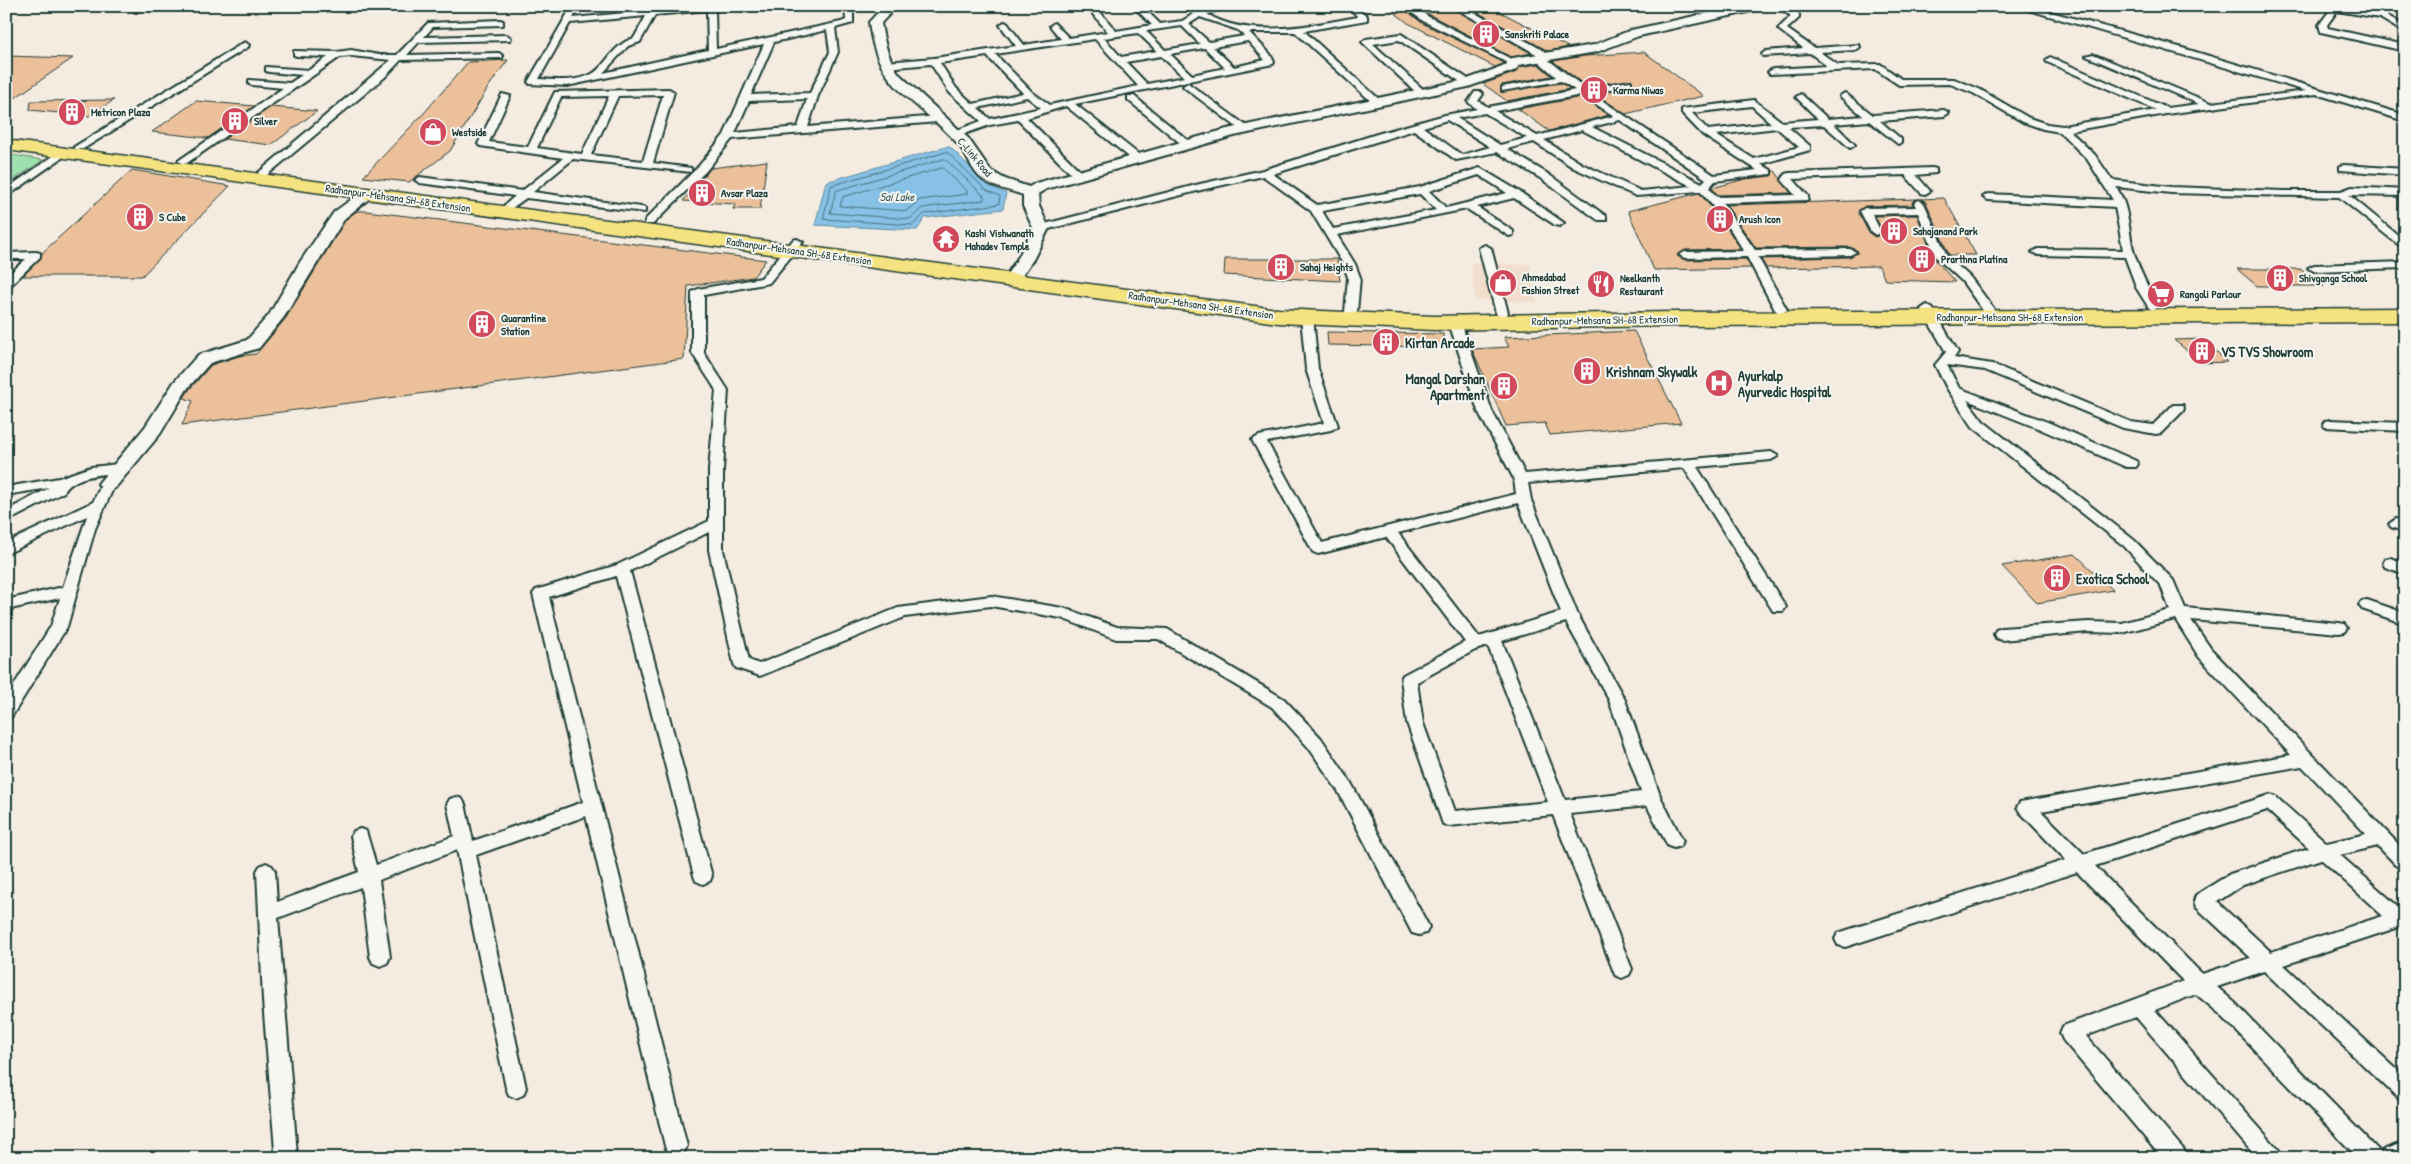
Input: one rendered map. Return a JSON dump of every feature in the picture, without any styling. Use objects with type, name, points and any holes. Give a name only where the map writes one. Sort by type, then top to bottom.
[{"type":"highway","points":[[6,138],[71,150],[183,161],[263,173],[513,203],[645,216],[793,246]]},
{"type":"highway","name":"Radhanpur-Mehsana SH-68 Extension","points":[[6,146],[71,150],[368,194],[513,203],[793,246],[1014,276],[1278,316],[1455,323],[1930,313],[2405,315]]},
{"type":"highway","points":[[1014,276],[1185,296],[1351,312],[1408,314],[1781,310],[1930,313],[1988,309],[2153,306],[2405,305]]},
{"type":"street","points":[[576,6],[533,82],[567,83],[831,27],[850,21],[849,6]]},
{"type":"street","points":[[568,21],[685,8],[728,6]]},
{"type":"street","name":"C-Link Road","points":[[891,6],[875,22],[875,36],[880,57],[885,65],[909,94],[964,142],[976,161],[990,177],[1030,192]]},
{"type":"street","points":[[1090,6],[1113,33]]},
{"type":"street","points":[[1137,6],[1157,26]]},
{"type":"street","points":[[1187,6],[1200,16],[1218,24],[1242,29],[1299,30],[1364,18],[1352,6]]},
{"type":"street","points":[[885,65],[934,61],[1021,46],[1098,38],[1113,33],[1184,23],[1200,16],[1206,11],[1225,6]]},
{"type":"street","points":[[1407,6],[1447,30],[1513,62],[1597,48],[1635,33],[1757,6]]},
{"type":"street","points":[[1455,6],[1472,23],[1543,57],[1562,78],[1712,178],[1767,172],[1706,133],[1686,111],[1754,103],[1806,148],[1753,163]]},
{"type":"street","points":[[1780,6],[1796,16],[1782,29],[1836,68]]},
{"type":"street","points":[[2019,6],[2176,49],[2405,118]]},
{"type":"street","points":[[2319,6],[2334,10],[2384,16]]},
{"type":"street","points":[[2360,6],[2384,16],[2405,30]]},
{"type":"street","points":[[2379,6],[2384,16]]},
{"type":"street","points":[[711,8],[712,52]]},
{"type":"street","points":[[2334,10],[2323,24],[2324,30],[2405,48]]},
{"type":"street","points":[[594,77],[625,44],[637,40],[652,13]]},
{"type":"street","points":[[263,173],[382,76],[414,40],[431,25],[500,23]]},
{"type":"street","points":[[1184,23],[1232,70]]},
{"type":"street","points":[[1447,30],[1472,23]]},
{"type":"street","points":[[1004,25],[1021,46]]},
{"type":"street","points":[[1054,26],[1066,40]]},
{"type":"street","points":[[802,130],[813,96],[834,52],[831,27]]},
{"type":"street","points":[[955,134],[988,122],[1020,117],[1068,103],[1144,87],[1189,83],[1232,70],[1270,62],[1267,56],[1242,29]]},
{"type":"street","points":[[1141,30],[1163,52],[1189,83],[1246,129]]},
{"type":"street","points":[[1299,30],[1376,101]]},
{"type":"street","points":[[1421,92],[1366,42],[1401,37],[1468,83]]},
{"type":"street","points":[[414,40],[507,38]]},
{"type":"street","points":[[1098,38],[1144,87]]},
{"type":"street","points":[[1118,60],[1250,38]]},
{"type":"street","points":[[645,216],[702,170],[729,136],[770,40]]},
{"type":"street","points":[[6,194],[71,150],[245,45]]},
{"type":"street","points":[[1766,54],[1856,47]]},
{"type":"street","points":[[297,53],[337,55],[351,53],[379,58],[499,56]]},
{"type":"street","points":[[989,53],[1029,94],[1047,108]]},
{"type":"street","points":[[183,161],[337,55]]},
{"type":"street","points":[[2090,56],[2211,106]]},
{"type":"street","points":[[2050,60],[2166,111]]},
{"type":"street","points":[[934,61],[952,90],[988,122]]},
{"type":"street","points":[[1041,228],[1032,206],[1030,192],[1041,186],[1246,129],[1468,83],[1512,67],[1513,62]]},
{"type":"street","points":[[1773,72],[1877,66],[1899,82],[1951,81],[1976,91],[2026,120],[2046,127],[2063,129],[2166,111],[2318,92]]},
{"type":"street","points":[[269,69],[311,73]]},
{"type":"street","points":[[1505,89],[1562,78]]},
{"type":"street","points":[[252,82],[293,86]]},
{"type":"street","points":[[1014,276],[1041,228],[1200,186],[1265,172],[1448,117],[1628,83]]},
{"type":"street","points":[[531,151],[558,94],[669,92],[647,165]]},
{"type":"street","points":[[585,158],[615,93]]},
{"type":"street","points":[[972,107],[1029,94]]},
{"type":"street","points":[[1478,94],[1473,102],[1484,110],[1534,138],[1578,166],[1640,194],[1703,188],[1712,178]]},
{"type":"street","points":[[505,96],[483,144],[687,170]]},
{"type":"street","points":[[746,98],[813,96]]},
{"type":"street","points":[[1845,96],[1898,141]]},
{"type":"street","points":[[1801,97],[1850,145]]},
{"type":"street","points":[[1131,98],[1188,145]]},
{"type":"street","points":[[1068,103],[1138,158]]},
{"type":"street","points":[[1706,133],[1779,125],[1944,113]]},
{"type":"street","points":[[1020,117],[1078,175]]},
{"type":"street","points":[[1448,117],[1498,147],[1602,218]]},
{"type":"street","points":[[1460,158],[1622,117]]},
{"type":"street","points":[[729,136],[938,119]]},
{"type":"street","points":[[1415,126],[1460,158],[1559,222]]},
{"type":"street","points":[[1582,126],[1703,188],[1715,200],[1751,252],[1781,310]]},
{"type":"street","points":[[2063,129],[2091,157],[2109,183],[2120,204],[2129,254],[2142,289],[2153,306]]},
{"type":"street","points":[[420,180],[513,203],[571,156]]},
{"type":"street","points":[[2344,168],[2405,172]]},
{"type":"street","points":[[1315,209],[1422,190],[1480,171]]},
{"type":"street","points":[[1715,200],[1804,198],[1787,180],[1789,176],[1932,171]]},
{"type":"street","points":[[1265,172],[1315,209],[1330,233],[1349,264],[1354,277],[1351,312]]},
{"type":"street","points":[[1908,172],[1925,191]]},
{"type":"street","points":[[2109,183],[2170,190],[2342,194],[2352,190],[2405,193]]},
{"type":"street","points":[[1422,190],[1444,212]]},
{"type":"street","points":[[6,712],[59,627],[98,505],[108,484],[119,468],[153,430],[180,386],[204,359],[253,344],[276,317],[308,262],[339,215],[368,194]]},
{"type":"street","points":[[1330,233],[1444,212],[1516,194]]},
{"type":"street","points":[[2342,194],[2404,247]]},
{"type":"street","points":[[1988,197],[2120,204]]},
{"type":"street","points":[[1469,206],[1509,233]]},
{"type":"street","points":[[1876,232],[1865,211],[1920,207],[1936,239],[1942,257],[1966,279],[1988,309]]},
{"type":"street","points":[[793,246],[765,281],[698,292],[698,353],[722,390],[716,470],[716,550],[742,664],[760,670],[903,612],[990,602],[1063,613],[1116,633],[1160,633],[1278,703],[1315,743],[1344,786],[1419,927]]},
{"type":"street","points":[[1484,248],[1502,313]]},
{"type":"street","points":[[1685,254],[1850,252]]},
{"type":"street","points":[[2038,252],[2129,254]]},
{"type":"street","points":[[6,256],[36,255],[6,284]]},
{"type":"street","points":[[2314,268],[2405,265]]},
{"type":"street","points":[[1930,313],[1952,352],[1941,365],[1954,390],[1978,424],[2129,543],[2168,584],[2179,613],[2205,653],[2405,863]]},
{"type":"street","points":[[1307,317],[1312,369],[1331,426],[1259,440],[1318,549],[1524,497]]},
{"type":"street","points":[[1455,323],[1485,411],[1521,479],[1524,497],[1570,615],[1617,700],[1652,798],[1674,842]]},
{"type":"street","points":[[1946,360],[1988,367],[2128,424],[2156,430],[2178,408]]},
{"type":"street","points":[[1954,390],[2045,426],[2131,464]]},
{"type":"street","points":[[2330,424],[2405,427]]},
{"type":"street","points":[[1521,479],[1771,456]]},
{"type":"street","points":[[1688,464],[1778,607]]},
{"type":"street","points":[[6,491],[62,482],[91,471],[119,468]]},
{"type":"street","points":[[6,517],[59,489],[62,482]]},
{"type":"street","points":[[6,549],[98,505]]},
{"type":"street","points":[[676,1146],[541,594],[622,569],[716,523]]},
{"type":"street","points":[[1389,531],[1475,644]]},
{"type":"street","points":[[2390,563],[2405,569]]},
{"type":"street","points":[[622,569],[703,876]]},
{"type":"street","points":[[6,605],[70,590]]},
{"type":"street","points":[[2366,605],[2405,619]]},
{"type":"street","points":[[2002,634],[2088,628],[2122,628],[2179,613],[2339,628]]},
{"type":"street","points":[[1570,615],[1475,644],[1409,678],[1415,723],[1449,819],[1652,798]]},
{"type":"street","points":[[1493,638],[1557,808],[1622,969]]},
{"type":"street","points":[[2305,760],[2026,808],[2199,984],[2228,1009],[2373,1158]]},
{"type":"street","points":[[1845,939],[2270,802],[2402,918]]},
{"type":"street","points":[[456,804],[516,1088]]},
{"type":"street","points":[[268,914],[369,875],[593,806]]},
{"type":"street","points":[[360,836],[369,875],[380,957]]},
{"type":"street","points":[[2381,838],[2324,851],[2237,879],[2203,901],[2269,961],[2405,1091]]},
{"type":"street","points":[[266,871],[286,1155],[281,1158]]},
{"type":"street","points":[[2176,1158],[2070,1033],[2199,984],[2402,918]]},
{"type":"street","points":[[2140,1007],[2271,1158]]},
{"type":"street","points":[[2391,1158],[2405,1153]]},
{"type":"shaded area","name":"Ahmedabad Fashion Street","points":[[1471,263],[1530,265],[1536,302],[1476,300]]},
{"type":"green space","points":[[6,154],[43,160],[6,185]]},
{"type":"water","name":"Sai Lake","points":[[949,146],[989,186],[1006,193],[1003,209],[925,218],[917,230],[815,225],[826,182]]},
{"type":"building","points":[[1386,6],[1401,6],[1422,23],[1505,63],[1495,67],[1408,23]]},
{"type":"building","points":[[1417,6],[1449,6],[1531,53],[1511,57],[1430,15]]},
{"type":"building","points":[[1466,6],[1489,6],[1568,47],[1548,51]]},
{"type":"building","points":[[1644,52],[1704,96],[1625,114],[1596,94],[1631,87],[1632,80],[1586,86],[1553,61],[1585,56]]},
{"type":"building","points":[[6,56],[73,58],[6,104]]},
{"type":"building","name":"Westside","points":[[508,60],[489,86],[450,151],[409,182],[363,177],[424,113],[468,62]]},
{"type":"building","points":[[1538,64],[1552,76],[1502,85],[1501,92],[1561,83],[1570,89],[1507,101],[1483,84],[1517,72],[1520,67]]},
{"type":"building","points":[[1582,97],[1609,115],[1549,131],[1518,109]]},
{"type":"building","name":"Metricon Plaza","points":[[114,100],[89,116],[30,110],[31,101]]},
{"type":"building","points":[[196,101],[255,106],[208,138],[152,132]]},
{"type":"building","points":[[271,107],[317,111],[271,145],[224,139]]},
{"type":"building","name":"Avsar Plaza","points":[[767,161],[760,209],[733,209],[735,204],[683,201],[711,168]]},
{"type":"building","name":"S Cube","points":[[132,170],[230,186],[142,276],[23,276],[41,258],[42,253]]},
{"type":"building","points":[[1773,171],[1775,171],[1791,193],[1718,195],[1712,188],[1745,179],[1771,176]]},
{"type":"building","points":[[1699,193],[1721,219],[1741,249],[1685,250],[1677,256],[1685,260],[1746,259],[1751,268],[1654,270],[1628,211]]},
{"type":"building","points":[[1944,198],[1976,255],[1949,255],[1926,202],[1921,199]]},
{"type":"building","points":[[1917,199],[1912,202],[1913,205],[1865,206],[1858,212],[1869,233],[1875,237],[1883,233],[1875,216],[1917,215],[1934,258],[1955,282],[1885,280],[1879,266],[1766,268],[1761,259],[1850,257],[1858,251],[1850,247],[1756,248],[1726,205]]},
{"type":"building","name":"Quarantine Station","points":[[357,211],[766,260],[753,277],[688,286],[684,359],[182,425],[193,401],[184,398],[189,390],[211,365],[239,356],[256,354],[286,318],[346,219]]},
{"type":"building","name":"Sahaj Heights","points":[[1225,259],[1337,259],[1340,281],[1224,275]]},
{"type":"building","name":"Shivganga School","points":[[2237,269],[2300,269],[2324,286],[2257,286]]},
{"type":"building","name":"Krishnam Skywalk","points":[[1634,331],[1681,423],[1550,435],[1545,423],[1506,426],[1472,349],[1509,347],[1504,337]]},
{"type":"building","name":"Kirtan Arcade","points":[[1327,332],[1443,334],[1445,347],[1328,345]]},
{"type":"building","name":"VS TVS Showroom","points":[[2204,339],[2227,362],[2202,363],[2174,340]]},
{"type":"building","name":"Exotica School","points":[[2075,554],[2113,590],[2037,603],[2002,566]]},
{"type":"place","name":"Sanskriti Palace","points":[[1486,34]]},
{"type":"place","name":"Karma Niwas","points":[[1594,90]]},
{"type":"place","name":"Metricon Plaza","points":[[72,112]]},
{"type":"place","name":"Silver","points":[[235,121]]},
{"type":"place","name":"Westside","points":[[433,132]]},
{"type":"place","name":"Avsar Plaza","points":[[702,193]]},
{"type":"place","name":"S Cube","points":[[140,217]]},
{"type":"place","name":"Arush Icon","points":[[1720,219]]},
{"type":"place","name":"Sahajanand Park","points":[[1894,231]]},
{"type":"place","name":"Kashi Vishwanath Mahadev Temple","points":[[946,239]]},
{"type":"place","name":"Prarthna Platina","points":[[1922,259]]},
{"type":"place","name":"Sahaj Heights","points":[[1281,267]]},
{"type":"place","name":"Shivganga School","points":[[2280,278]]},
{"type":"place","name":"Ahmedabad Fashion Street","points":[[1503,283]]},
{"type":"place","name":"Neelkanth Restaurant","points":[[1601,284]]},
{"type":"place","name":"Rangoli Parlour","points":[[2161,294]]},
{"type":"place","name":"Quarantine Station","points":[[482,324]]},
{"type":"place","name":"Kirtan Arcade","points":[[1386,342]]},
{"type":"place","name":"VS TVS Showroom","points":[[2202,351]]},
{"type":"place","name":"Krishnam Skywalk","points":[[1587,371]]},
{"type":"place","name":"Ayurkalp Ayurvedic Hospital","points":[[1719,383]]},
{"type":"place","name":"Mangal Darshan Apartment","points":[[1504,386]]},
{"type":"place","name":"Exotica School","points":[[2057,578]]}]
